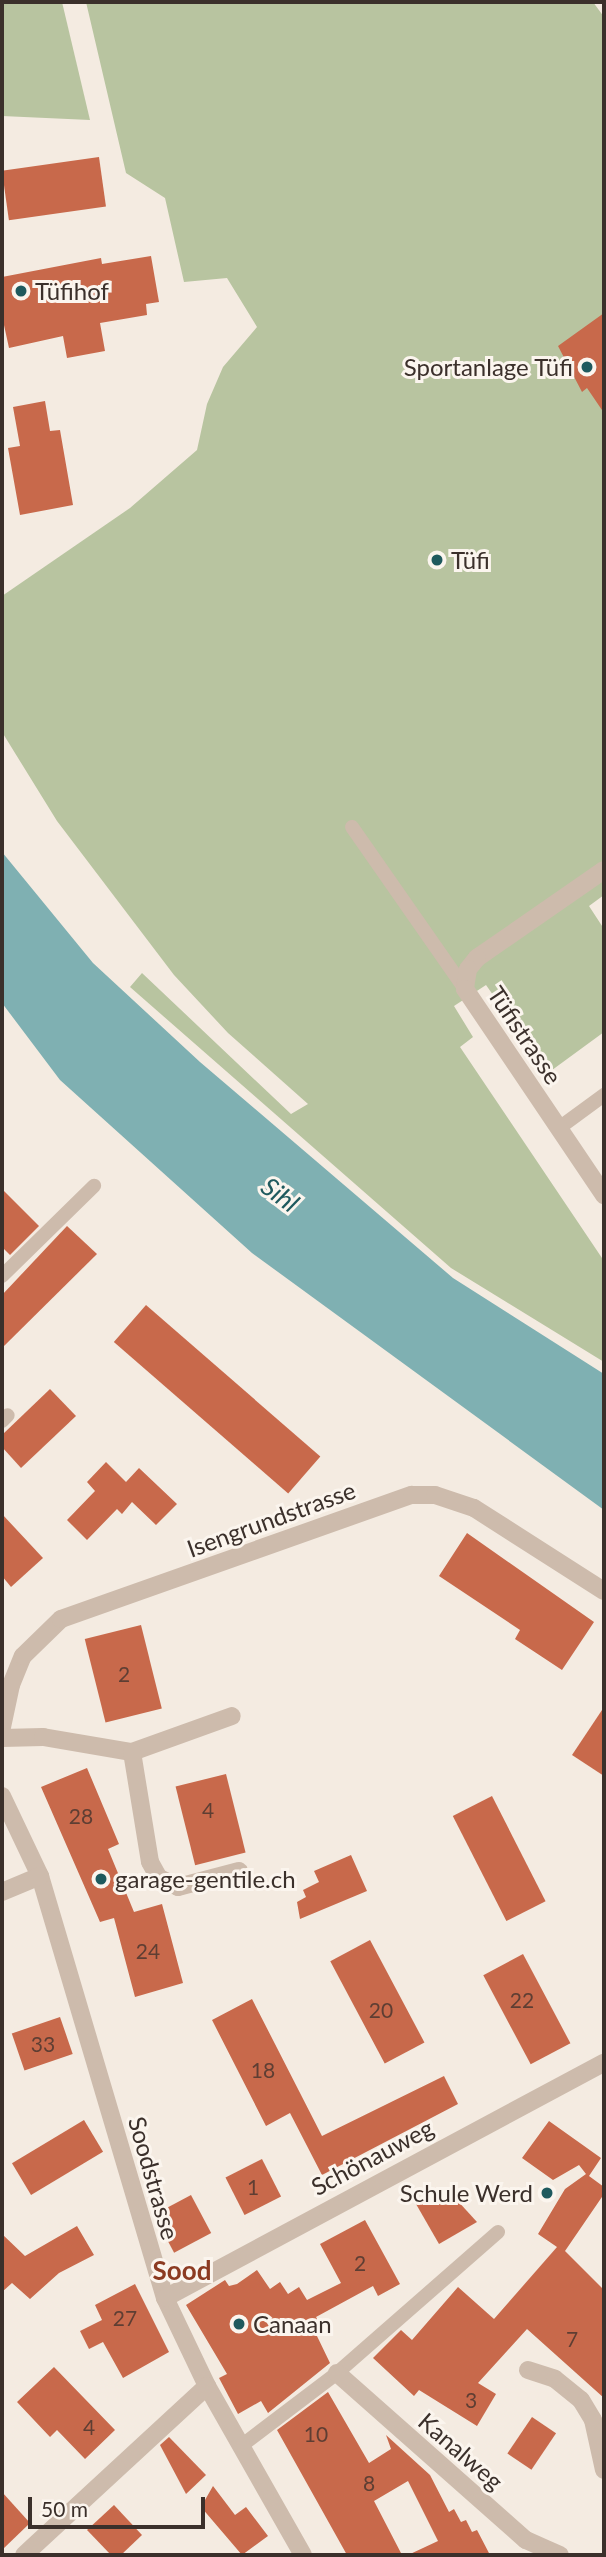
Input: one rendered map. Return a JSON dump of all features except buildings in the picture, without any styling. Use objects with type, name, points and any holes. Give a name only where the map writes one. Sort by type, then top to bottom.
[{"type":"street","name":"Tüfistrasse","points":[[604,870],[477,958],[468,969],[465,989],[604,1195]]},
{"type":"street","name":"Isengrundstrasse","points":[[2,1727],[23,1656],[61,1619],[401,1498],[435,1495],[474,1508],[604,1591]]},
{"type":"street","points":[[2,1738],[43,1737],[132,1752],[232,1716]]},
{"type":"street","points":[[132,1752],[150,1862],[159,1878],[178,1887],[239,1871]]},
{"type":"street","name":"Soodstrasse","points":[[2,1796],[40,1876],[165,2298],[208,2386],[303,2555]]},
{"type":"street","points":[[2,1892],[40,1876]]},
{"type":"street","name":"Schönauweg","points":[[165,2298],[604,2063]]},
{"type":"street","points":[[528,2370],[555,2379],[581,2400],[593,2420],[604,2470]]},
{"type":"street","name":"Kanalweg","points":[[337,2373],[526,2540],[560,2555]]},
{"type":"street","points":[[24,2555],[208,2386]]},
{"type":"lane","points":[[352,827],[465,989]]},
{"type":"lane","points":[[559,1128],[604,1095]]},
{"type":"lane","points":[[2,1276],[94,1185]]},
{"type":"lane","points":[[241,2446],[337,2373],[498,2232]]},
{"type":"green space","points":[[2,2],[62,2],[90,120],[2,116]]},
{"type":"green space","points":[[86,2],[593,2],[604,17],[604,895],[589,906],[604,929],[604,1032],[548,1073],[486,985],[454,1006],[473,1037],[460,1047],[604,1261],[604,1362],[451,1268],[130,987],[142,973],[291,1114],[308,1104],[228,1033],[174,975],[57,821],[2,732],[2,596],[130,508],[197,450],[207,404],[223,367],[257,327],[227,278],[184,282],[165,198],[126,173]]},
{"type":"water","name":"Sihl","points":[[2,852],[93,963],[200,1062],[453,1278],[604,1374],[604,1510],[252,1253],[60,1080],[2,1003]]},
{"type":"place","name":"Tüfihof","points":[[21,291]]},
{"type":"place","name":"Sportanlage Tüfi","points":[[587,367]]},
{"type":"place","name":"Tüfi","points":[[437,560]]},
{"type":"place","name":"garage-gentile.ch","points":[[101,1879]]},
{"type":"place","name":"Schule Werd","points":[[547,2193]]},
{"type":"place","name":"Canaan","points":[[239,2324]]},
{"type":"district","name":"Sood","points":[[182,2271]]}]
